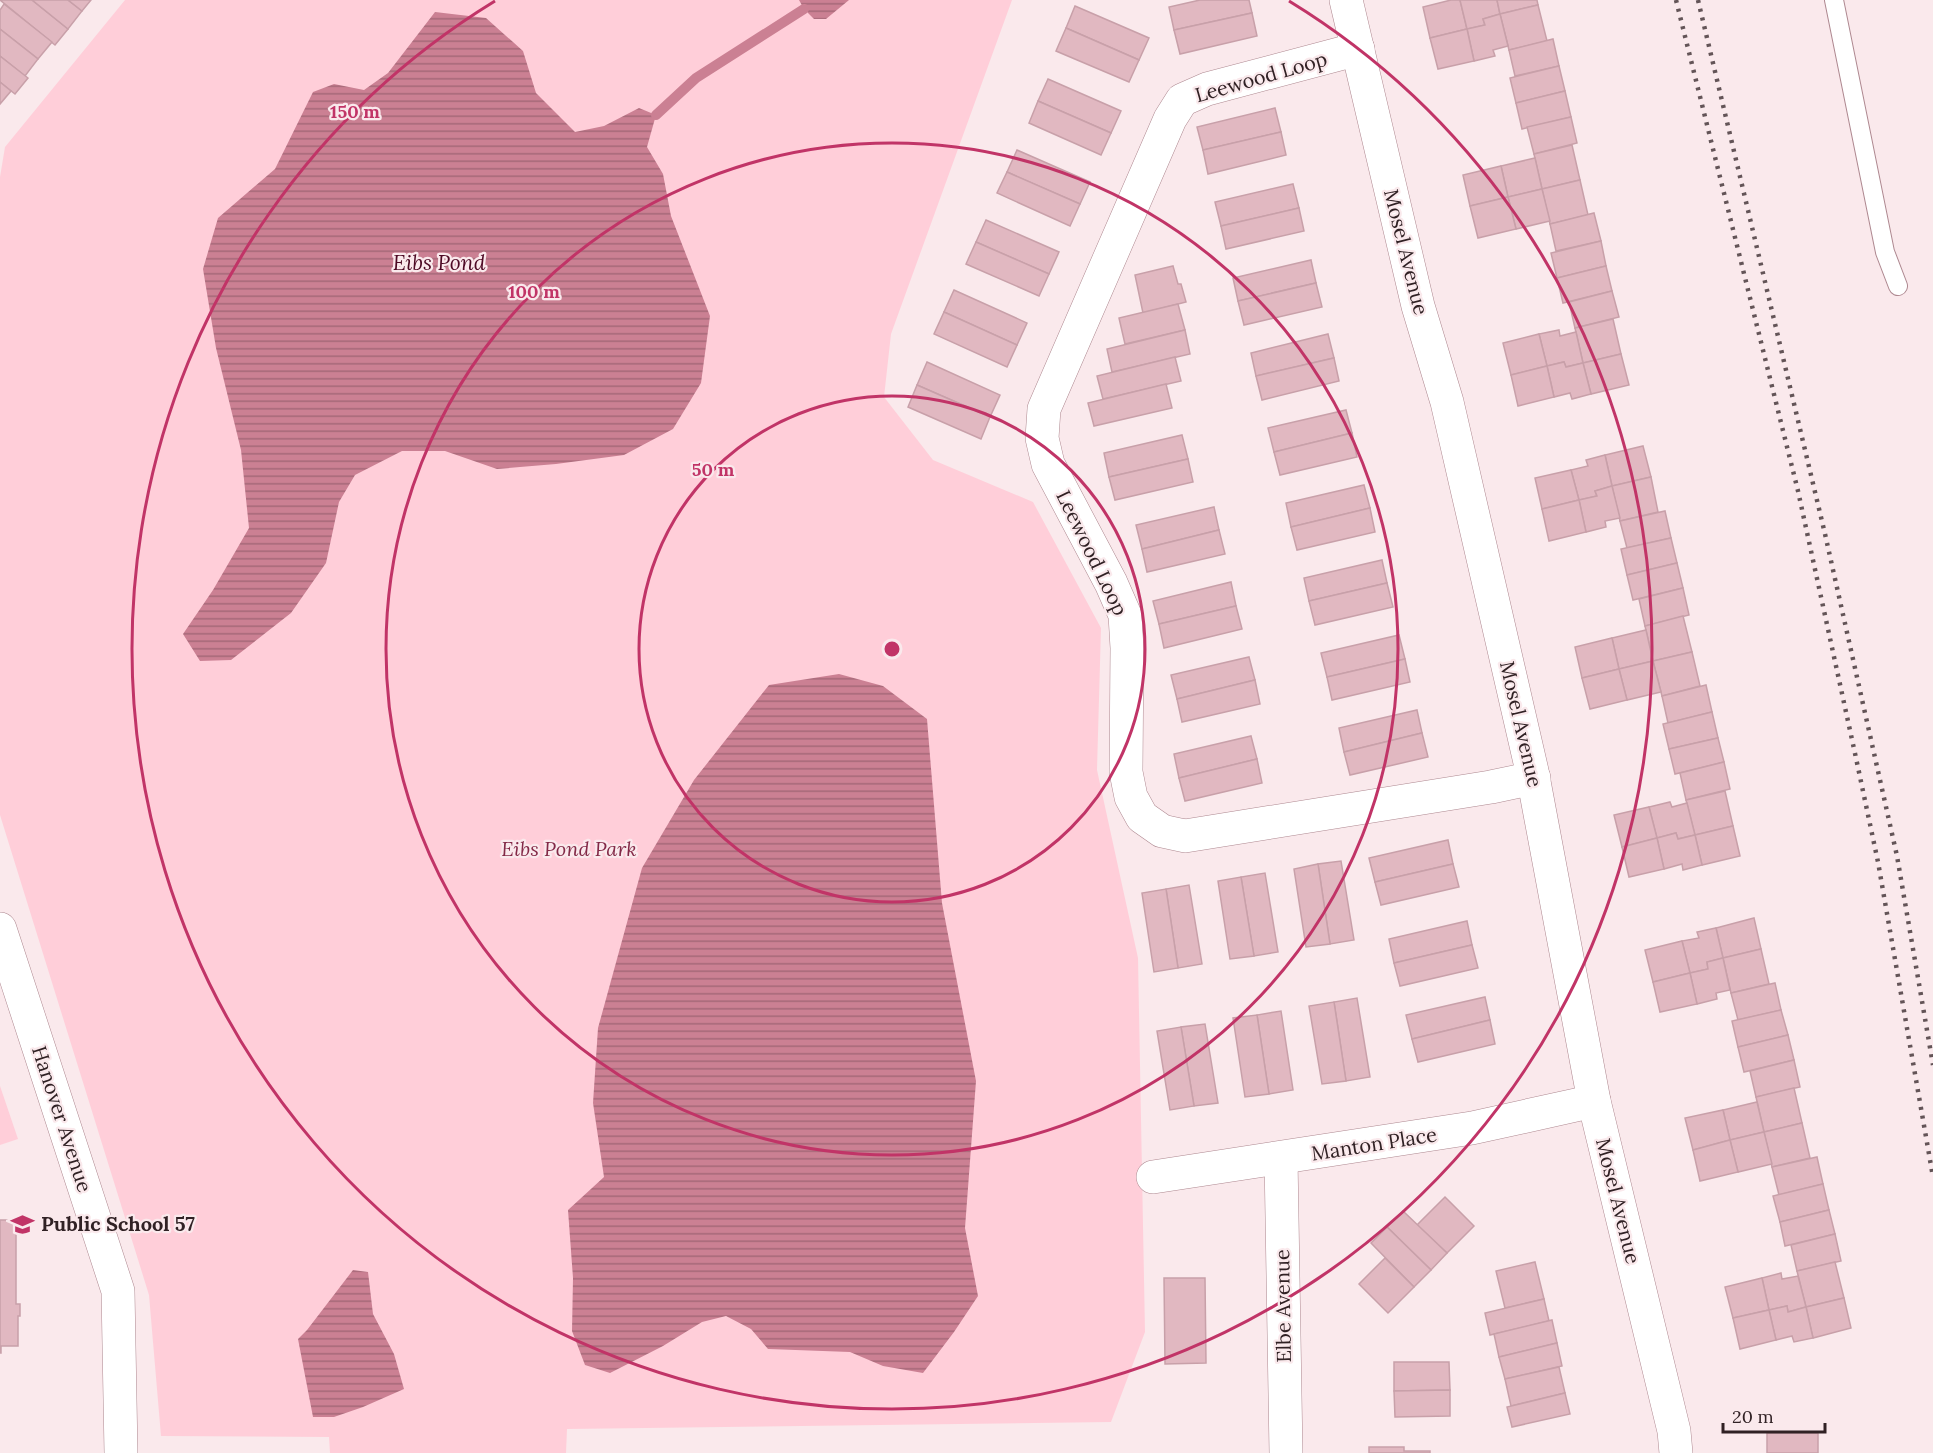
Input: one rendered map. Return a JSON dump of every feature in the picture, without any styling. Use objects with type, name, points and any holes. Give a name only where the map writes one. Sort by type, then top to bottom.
[{"type":"street","name":"Mosel Avenue","points":[[1346,0],[1418,306],[1447,402],[1534,778],[1594,1101],[1674,1431],[1676,1453]]},
{"type":"street","name":"Leewood Loop","points":[[1358,49],[1207,89],[1182,100],[1170,119],[1044,409],[1041,438],[1048,464],[1111,583],[1125,615],[1126,772],[1131,797],[1142,817],[1162,831],[1185,837],[1534,778]]},
{"type":"street","name":"Hanover Avenue","points":[[0,929],[118,1292],[121,1453]]},
{"type":"street","name":"Manton Place","points":[[1153,1177],[1472,1128],[1594,1101]]},
{"type":"street","name":"Elbe Avenue","points":[[1281,1158],[1286,1453]]},
{"type":"lane","points":[[1834,0],[1886,252],[1898,286]]},
{"type":"green space","name":"Eibs Pond Park","points":[[125,0],[1012,0],[891,334],[884,397],[933,460],[1033,502],[1101,628],[1097,770],[1138,958],[1145,1332],[1111,1422],[567,1429],[566,1453],[330,1453],[329,1437],[161,1436],[149,1295],[0,815],[0,177],[5,147]]},
{"type":"green space","points":[[0,1086],[18,1139],[0,1145]]},
{"type":"water","points":[[799,0],[849,0],[826,19],[814,19]]},
{"type":"water","name":"Eibs Pond","points":[[435,12],[486,18],[523,51],[536,93],[575,132],[604,126],[639,108],[656,115],[647,147],[663,174],[671,216],[710,316],[701,383],[673,429],[624,455],[497,469],[445,451],[402,451],[355,475],[339,502],[326,563],[291,613],[231,660],[200,661],[183,634],[213,590],[249,528],[241,450],[216,348],[203,269],[218,218],[275,169],[313,92],[334,84],[364,90],[388,73]]},
{"type":"water","points":[[839,674],[883,686],[927,719],[942,903],[976,1081],[965,1228],[978,1296],[923,1373],[883,1366],[850,1352],[768,1349],[751,1329],[726,1316],[702,1322],[663,1346],[610,1373],[585,1365],[572,1331],[573,1278],[568,1210],[604,1177],[593,1103],[598,1028],[642,868],[694,780],[769,685]]},
{"type":"water","points":[[353,1270],[368,1272],[373,1314],[394,1354],[404,1389],[334,1417],[313,1417],[298,1339]]},
{"type":"building","points":[[0,0],[32,0],[68,29],[55,45]]},
{"type":"building","points":[[32,0],[68,0],[82,11],[68,29]]},
{"type":"building","points":[[68,0],[91,0],[82,11]]},
{"type":"building","points":[[1200,0],[1249,0],[1252,13],[1174,30],[1169,7]]},
{"type":"building","points":[[1460,0],[1467,29],[1430,38],[1423,7]]},
{"type":"building","points":[[1460,0],[1497,0],[1500,14],[1483,19],[1485,25],[1467,29]]},
{"type":"building","points":[[1497,0],[1537,0],[1538,5],[1500,14]]},
{"type":"building","points":[[4,4],[52,42],[38,59],[0,29],[0,10]]},
{"type":"building","points":[[1538,5],[1547,41],[1509,50],[1500,14]]},
{"type":"building","points":[[1075,6],[1149,38],[1139,60],[1066,28]]},
{"type":"building","points":[[1252,13],[1257,36],[1180,54],[1174,30]]},
{"type":"building","points":[[1500,14],[1508,46],[1493,50],[1495,56],[1474,61],[1467,29],[1485,25],[1483,19]]},
{"type":"building","points":[[1066,28],[1139,60],[1129,82],[1056,51]]},
{"type":"building","points":[[0,29],[38,59],[25,76],[0,56]]},
{"type":"building","points":[[1467,29],[1474,61],[1438,69],[1430,38]]},
{"type":"building","points":[[1553,39],[1559,66],[1515,76],[1509,50]]},
{"type":"building","points":[[0,56],[28,78],[15,94],[0,82]]},
{"type":"building","points":[[1559,66],[1565,91],[1516,103],[1510,78]]},
{"type":"building","points":[[1048,79],[1121,111],[1111,133],[1038,101]]},
{"type":"building","points":[[0,82],[11,91],[0,104]]},
{"type":"building","points":[[1565,91],[1571,117],[1522,129],[1516,103]]},
{"type":"building","points":[[1038,101],[1111,133],[1101,155],[1029,123]]},
{"type":"building","points":[[1275,108],[1281,132],[1203,150],[1197,127]]},
{"type":"building","points":[[1571,117],[1577,143],[1534,154],[1527,127]]},
{"type":"building","points":[[1281,132],[1286,155],[1208,174],[1203,150]]},
{"type":"building","points":[[1572,145],[1580,180],[1542,189],[1534,154]]},
{"type":"building","points":[[1017,150],[1090,182],[1080,204],[1007,172]]},
{"type":"building","points":[[1535,158],[1542,189],[1508,197],[1501,166]]},
{"type":"building","points":[[1501,166],[1508,197],[1470,206],[1463,175]]},
{"type":"building","points":[[1007,172],[1080,204],[1070,226],[997,193]]},
{"type":"building","points":[[1580,180],[1588,215],[1550,224],[1542,189]]},
{"type":"building","points":[[1293,184],[1299,208],[1221,226],[1215,202]]},
{"type":"building","points":[[1542,189],[1550,221],[1516,229],[1508,197]]},
{"type":"building","points":[[1508,197],[1516,229],[1478,238],[1470,206]]},
{"type":"building","points":[[1299,208],[1304,231],[1226,249],[1221,226]]},
{"type":"building","points":[[1594,213],[1601,241],[1556,251],[1550,224]]},
{"type":"building","points":[[986,220],[1059,252],[1049,274],[976,242]]},
{"type":"building","points":[[1601,241],[1606,266],[1557,278],[1551,253]]},
{"type":"building","points":[[976,242],[1049,274],[1039,296],[966,264]]},
{"type":"building","points":[[1311,260],[1316,283],[1238,301],[1233,278]]},
{"type":"building","points":[[1173,266],[1186,302],[1143,313],[1135,275]]},
{"type":"building","points":[[1606,266],[1612,291],[1563,303],[1557,278]]},
{"type":"building","points":[[1316,283],[1322,307],[1244,325],[1238,301]]},
{"type":"building","points":[[954,290],[1027,323],[1017,345],[944,312]]},
{"type":"building","points":[[1612,291],[1619,317],[1575,328],[1569,302]]},
{"type":"building","points":[[1178,304],[1185,330],[1125,344],[1119,318]]},
{"type":"building","points":[[944,312],[1017,345],[1007,367],[934,334]]},
{"type":"building","points":[[1613,319],[1621,354],[1583,363],[1575,328]]},
{"type":"building","points":[[1185,330],[1190,354],[1112,372],[1107,349]]},
{"type":"building","points":[[1559,330],[1560,336],[1576,332],[1583,363],[1566,367],[1564,362],[1547,366],[1539,334]]},
{"type":"building","points":[[1328,334],[1334,358],[1256,376],[1251,353]]},
{"type":"building","points":[[1539,334],[1547,366],[1511,375],[1503,343]]},
{"type":"building","points":[[1621,354],[1629,385],[1591,394],[1583,363]]},
{"type":"building","points":[[1175,357],[1181,381],[1103,399],[1097,376]]},
{"type":"building","points":[[1334,358],[1339,381],[1262,400],[1256,376]]},
{"type":"building","points":[[927,362],[1000,395],[990,417],[917,385]]},
{"type":"building","points":[[1564,362],[1566,367],[1583,363],[1591,394],[1572,399],[1570,393],[1554,397],[1547,366]]},
{"type":"building","points":[[1547,366],[1554,397],[1518,406],[1511,375]]},
{"type":"building","points":[[1166,384],[1172,408],[1094,426],[1088,403]]},
{"type":"building","points":[[917,385],[990,417],[981,439],[908,407]]},
{"type":"building","points":[[1346,410],[1352,433],[1274,452],[1268,428]]},
{"type":"building","points":[[1352,433],[1357,457],[1280,475],[1274,452]]},
{"type":"building","points":[[1182,435],[1188,459],[1109,477],[1104,453]]},
{"type":"building","points":[[1643,446],[1651,477],[1612,486],[1605,455]]},
{"type":"building","points":[[1605,455],[1612,486],[1595,491],[1597,496],[1579,500],[1571,470],[1588,466],[1586,460]]},
{"type":"building","points":[[1188,459],[1193,482],[1115,500],[1109,477]]},
{"type":"building","points":[[1571,470],[1579,500],[1542,509],[1535,478]]},
{"type":"building","points":[[1651,477],[1658,512],[1620,521],[1612,486]]},
{"type":"building","points":[[1364,485],[1370,508],[1291,527],[1286,503]]},
{"type":"building","points":[[1612,486],[1620,518],[1605,521],[1606,527],[1586,532],[1579,500],[1597,496],[1595,491]]},
{"type":"building","points":[[1579,500],[1586,532],[1549,541],[1542,509]]},
{"type":"building","points":[[1214,507],[1219,530],[1142,549],[1136,525]]},
{"type":"building","points":[[1370,508],[1375,532],[1297,550],[1291,527]]},
{"type":"building","points":[[1665,511],[1671,538],[1627,548],[1620,521]]},
{"type":"building","points":[[1219,530],[1225,554],[1147,572],[1142,549]]},
{"type":"building","points":[[1671,538],[1677,563],[1627,575],[1621,549]]},
{"type":"building","points":[[1382,560],[1387,583],[1309,601],[1304,578]]},
{"type":"building","points":[[1677,563],[1683,588],[1633,600],[1627,575]]},
{"type":"building","points":[[1231,582],[1236,606],[1159,624],[1153,601]]},
{"type":"building","points":[[1387,583],[1393,607],[1315,625],[1309,601]]},
{"type":"building","points":[[1683,588],[1689,615],[1645,626],[1639,599]]},
{"type":"building","points":[[1236,606],[1242,629],[1164,648],[1159,624]]},
{"type":"building","points":[[1683,616],[1692,652],[1653,661],[1645,626]]},
{"type":"building","points":[[1646,630],[1653,661],[1619,669],[1612,638]]},
{"type":"building","points":[[1399,635],[1405,659],[1327,677],[1321,653]]},
{"type":"building","points":[[1612,638],[1619,669],[1582,678],[1575,647]]},
{"type":"building","points":[[1692,652],[1700,686],[1662,696],[1653,661]]},
{"type":"building","points":[[1249,657],[1255,680],[1177,699],[1171,675]]},
{"type":"building","points":[[1405,659],[1410,682],[1332,700],[1327,677]]},
{"type":"building","points":[[1653,661],[1661,692],[1627,700],[1619,669]]},
{"type":"building","points":[[1619,669],[1627,700],[1590,709],[1582,678]]},
{"type":"building","points":[[1255,680],[1260,704],[1182,722],[1177,699]]},
{"type":"building","points":[[1706,685],[1712,712],[1668,723],[1662,696]]},
{"type":"building","points":[[1417,710],[1422,733],[1344,752],[1339,728]]},
{"type":"building","points":[[1712,712],[1718,738],[1669,749],[1663,724]]},
{"type":"building","points":[[1422,733],[1428,757],[1350,775],[1344,752]]},
{"type":"building","points":[[1251,736],[1257,759],[1179,778],[1174,754]]},
{"type":"building","points":[[1718,738],[1724,762],[1675,774],[1669,749]]},
{"type":"building","points":[[1257,759],[1262,783],[1185,801],[1179,778]]},
{"type":"building","points":[[1724,762],[1730,789],[1686,800],[1680,773]]},
{"type":"building","points":[[1725,791],[1733,826],[1695,835],[1686,800]]},
{"type":"building","points":[[1670,802],[1672,807],[1687,803],[1695,835],[1678,839],[1676,833],[1657,838],[1649,807]]},
{"type":"building","points":[[1649,807],[1657,838],[1622,847],[1614,815]]},
{"type":"building","points":[[1733,826],[1740,856],[1702,865],[1695,835]]},
{"type":"building","points":[[1676,833],[1678,839],[1695,835],[1702,865],[1683,870],[1682,864],[1664,869],[1657,838]]},
{"type":"building","points":[[1657,838],[1664,869],[1629,877],[1622,847]]},
{"type":"building","points":[[1448,840],[1453,864],[1375,882],[1369,858]]},
{"type":"building","points":[[1341,861],[1354,940],[1330,944],[1318,864]]},
{"type":"building","points":[[1318,864],[1330,944],[1306,947],[1294,869]]},
{"type":"building","points":[[1453,864],[1459,887],[1381,905],[1375,882]]},
{"type":"building","points":[[1265,873],[1278,952],[1254,956],[1241,877]]},
{"type":"building","points":[[1241,877],[1254,956],[1230,959],[1218,881]]},
{"type":"building","points":[[1189,885],[1202,964],[1178,968],[1166,889]]},
{"type":"building","points":[[1166,889],[1178,968],[1154,972],[1142,893]]},
{"type":"building","points":[[1754,918],[1761,949],[1723,958],[1716,928]]},
{"type":"building","points":[[1467,921],[1472,945],[1394,963],[1389,939]]},
{"type":"building","points":[[1716,928],[1723,958],[1707,962],[1708,969],[1690,973],[1682,941],[1699,938],[1697,932]]},
{"type":"building","points":[[1682,941],[1690,973],[1653,982],[1645,950]]},
{"type":"building","points":[[1472,945],[1478,968],[1400,986],[1394,963]]},
{"type":"building","points":[[1761,949],[1769,984],[1731,993],[1723,958]]},
{"type":"building","points":[[1723,958],[1730,990],[1716,993],[1717,999],[1697,1004],[1690,973],[1708,969],[1707,962]]},
{"type":"building","points":[[1690,973],[1697,1004],[1660,1012],[1653,982]]},
{"type":"building","points":[[1775,983],[1781,1010],[1738,1020],[1731,993]]},
{"type":"building","points":[[1485,997],[1490,1020],[1412,1039],[1406,1015]]},
{"type":"building","points":[[1357,998],[1370,1077],[1346,1081],[1334,1002]]},
{"type":"building","points":[[1334,1002],[1346,1081],[1322,1084],[1309,1006]]},
{"type":"building","points":[[1781,1010],[1788,1035],[1738,1047],[1732,1021]]},
{"type":"building","points":[[1281,1011],[1293,1090],[1269,1094],[1257,1015]]},
{"type":"building","points":[[1257,1015],[1269,1094],[1245,1097],[1233,1018]]},
{"type":"building","points":[[1490,1020],[1495,1044],[1418,1062],[1412,1039]]},
{"type":"building","points":[[1205,1024],[1218,1103],[1194,1106],[1181,1027]]},
{"type":"building","points":[[1181,1027],[1194,1106],[1170,1110],[1157,1031]]},
{"type":"building","points":[[1788,1035],[1794,1060],[1744,1072],[1738,1047]]},
{"type":"building","points":[[1794,1060],[1800,1087],[1756,1097],[1750,1071]]},
{"type":"building","points":[[1794,1088],[1802,1123],[1764,1132],[1756,1097]]},
{"type":"building","points":[[1757,1102],[1764,1132],[1730,1140],[1723,1110]]},
{"type":"building","points":[[1723,1110],[1730,1140],[1693,1150],[1685,1118]]},
{"type":"building","points":[[1802,1123],[1810,1158],[1772,1167],[1764,1132]]},
{"type":"building","points":[[1764,1132],[1772,1164],[1738,1172],[1730,1140]]},
{"type":"building","points":[[1730,1140],[1738,1172],[1700,1181],[1693,1150]]},
{"type":"building","points":[[1817,1157],[1823,1184],[1779,1195],[1772,1167]]},
{"type":"building","points":[[1823,1184],[1829,1210],[1780,1222],[1773,1196]]},
{"type":"building","points":[[1445,1197],[1474,1226],[1447,1253],[1417,1225]]},
{"type":"building","points":[[1829,1210],[1835,1234],[1785,1246],[1780,1222]]},
{"type":"building","points":[[1403,1211],[1447,1253],[1431,1270],[1387,1227]]},
{"type":"building","points":[[0,1220],[16,1220],[16,1304],[20,1304],[18,1346],[1,1346],[1,1353],[0,1353]]},
{"type":"building","points":[[1387,1227],[1431,1270],[1414,1287],[1371,1243]]},
{"type":"building","points":[[1835,1234],[1841,1261],[1797,1271],[1791,1245]]},
{"type":"building","points":[[1385,1258],[1414,1287],[1388,1313],[1359,1284]]},
{"type":"building","points":[[1535,1262],[1544,1299],[1505,1308],[1496,1271]]},
{"type":"building","points":[[1835,1262],[1844,1298],[1806,1307],[1797,1271]]},
{"type":"building","points":[[1781,1273],[1782,1279],[1798,1276],[1806,1307],[1788,1312],[1787,1306],[1769,1310],[1762,1278]]},
{"type":"building","points":[[1164,1278],[1205,1278],[1206,1363],[1165,1364]]},
{"type":"building","points":[[1762,1278],[1769,1310],[1733,1318],[1725,1287]]},
{"type":"building","points":[[1844,1298],[1851,1328],[1813,1338],[1806,1307]]},
{"type":"building","points":[[1544,1299],[1549,1321],[1490,1335],[1485,1313]]},
{"type":"building","points":[[1787,1306],[1788,1312],[1806,1307],[1813,1338],[1794,1342],[1792,1336],[1776,1340],[1769,1310]]},
{"type":"building","points":[[1769,1310],[1776,1340],[1740,1349],[1733,1318]]},
{"type":"building","points":[[1552,1320],[1557,1343],[1499,1357],[1494,1334]]},
{"type":"building","points":[[1557,1343],[1562,1366],[1505,1379],[1499,1357]]},
{"type":"building","points":[[1394,1362],[1449,1362],[1450,1390],[1394,1391]]},
{"type":"building","points":[[1559,1367],[1565,1393],[1511,1406],[1505,1379]]},
{"type":"building","points":[[1450,1390],[1450,1416],[1395,1417],[1394,1391]]},
{"type":"building","points":[[1565,1393],[1570,1414],[1512,1427],[1507,1407]]},
{"type":"building","points":[[1767,1433],[1818,1433],[1818,1453],[1767,1453]]},
{"type":"building","points":[[1369,1447],[1404,1447],[1404,1451],[1430,1451],[1430,1453],[1369,1453]]},
{"type":"waterway","points":[[656,115],[696,78],[804,9]]},
{"type":"railway","points":[[1676,0],[1798,491],[1878,862],[1933,1177]]},
{"type":"railway","points":[[1698,0],[1825,534],[1897,856],[1933,1065]]},
{"type":"place","name":"Public School 57","points":[[23,1224]]}]
